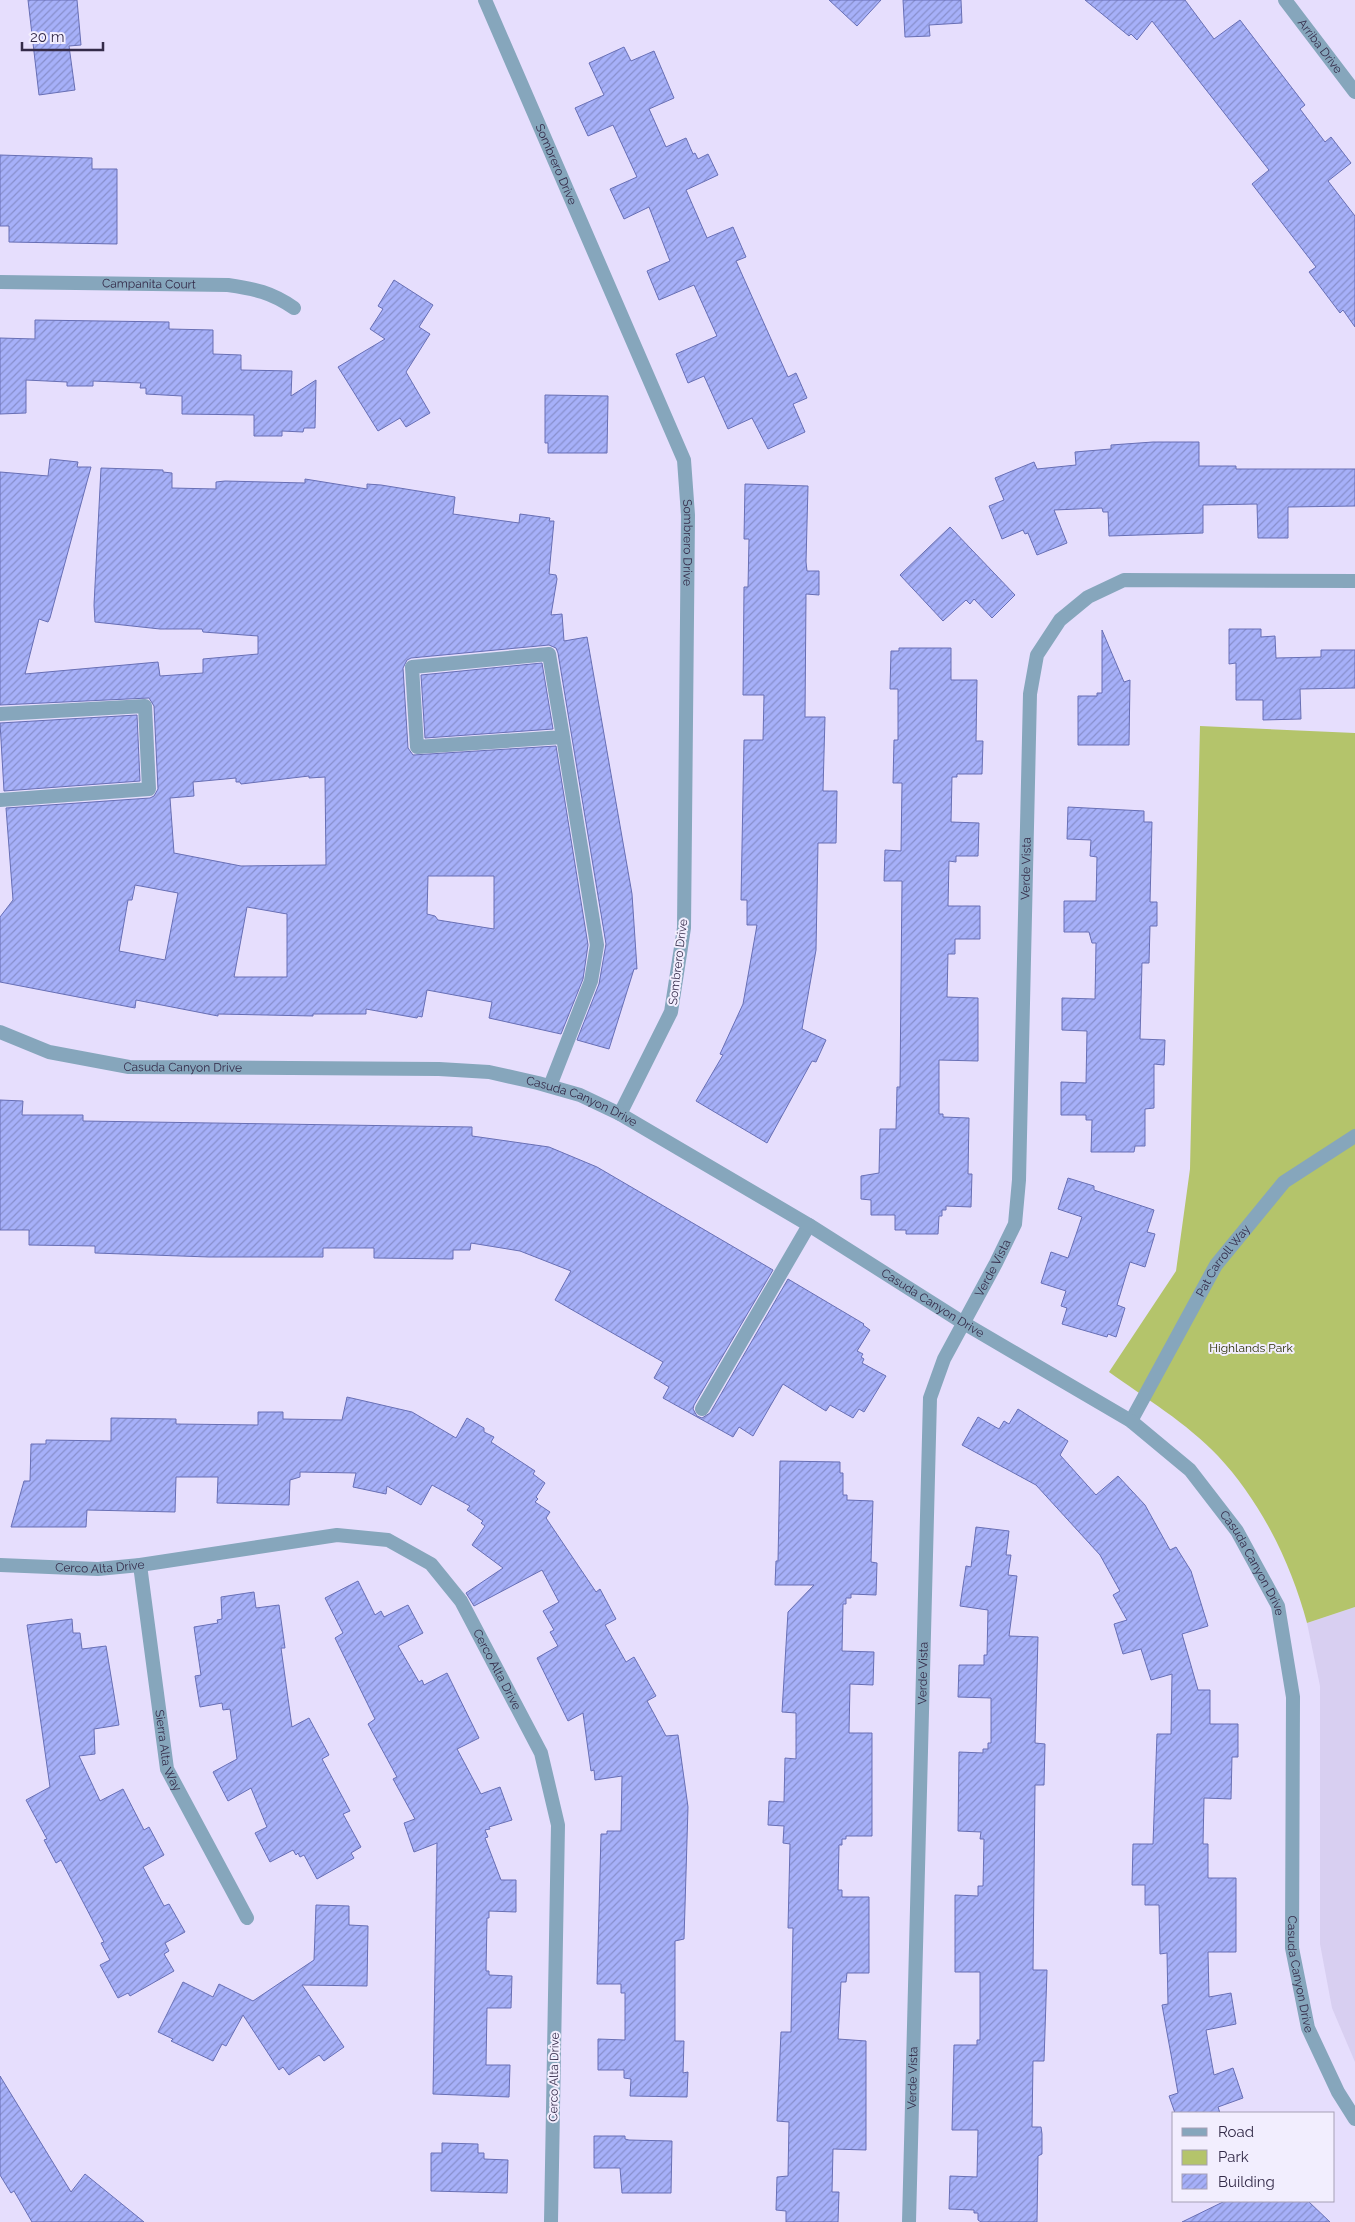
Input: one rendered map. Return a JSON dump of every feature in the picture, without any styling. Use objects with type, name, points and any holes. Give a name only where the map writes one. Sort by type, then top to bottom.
[{"type":"street","name":"Sombrero Drive","points":[[485,0],[684,460],[688,515],[684,928],[671,1012],[620,1114]]},
{"type":"street","name":"Arriba Drive","points":[[1285,0],[1355,92]]},
{"type":"street","name":"Campanita Court","points":[[0,282],[228,285],[253,288],[277,296],[294,308]]},
{"type":"street","name":"Verde Vista","points":[[908,2222],[930,1398],[944,1359],[962,1322],[996,1263],[1014,1224],[1019,1180],[1030,694],[1037,655],[1060,620],[1088,597],[1124,580],[1355,581]]},
{"type":"street","points":[[550,1086],[591,982],[597,946],[563,737],[549,654],[412,667],[417,747],[563,737]]},
{"type":"street","points":[[0,714],[145,706],[150,789],[0,800]]},
{"type":"street","name":"Casuda Canyon Drive","points":[[0,1032],[49,1052],[129,1067],[439,1069],[489,1072],[580,1095],[620,1114],[809,1224],[962,1322],[1131,1421],[1190,1470],[1237,1531],[1278,1606],[1293,1697],[1292,1948],[1308,2028],[1338,2092],[1355,2119]]},
{"type":"street","name":"Pat Carroll Way","points":[[1131,1421],[1216,1265],[1284,1182],[1355,1136]]},
{"type":"street","points":[[702,1409],[809,1224]]},
{"type":"street","name":"Cerco Alta Drive","points":[[0,1566],[98,1569],[140,1565],[338,1535],[388,1540],[431,1564],[461,1601],[540,1753],[558,1825],[552,2222]]},
{"type":"street","name":"Sierra Alta Way","points":[[140,1565],[167,1769],[248,1918]]},
{"type":"shaded area","points":[[1355,1607],[1355,2062],[1332,2008],[1320,1944],[1320,1686],[1307,1623]]},
{"type":"green space","name":"Highlands Park","points":[[1200,726],[1355,733],[1355,1607],[1307,1623],[1292,1578],[1273,1534],[1234,1474],[1193,1433],[1109,1372],[1176,1271],[1190,1169]]},
{"type":"building","points":[[28,0],[77,0],[81,45],[69,46],[75,90],[39,95]]},
{"type":"building","points":[[829,0],[881,0],[857,26]]},
{"type":"building","points":[[903,0],[961,0],[962,23],[929,25],[930,36],[905,37]]},
{"type":"building","points":[[1085,0],[1185,0],[1214,39],[1240,20],[1305,105],[1300,109],[1325,142],[1331,137],[1351,163],[1328,181],[1355,216],[1355,327],[1343,310],[1340,313],[1309,272],[1316,267],[1252,184],[1269,170],[1152,21],[1137,40],[1131,34],[1129,36]]},
{"type":"building","points":[[624,47],[631,61],[654,51],[674,98],[649,109],[666,147],[686,138],[693,154],[695,153],[698,159],[708,154],[718,175],[686,190],[707,238],[733,227],[746,257],[736,261],[788,377],[796,373],[807,398],[793,404],[805,432],[768,449],[752,418],[728,429],[704,376],[688,383],[676,354],[717,336],[694,285],[659,300],[647,271],[670,261],[649,207],[624,219],[610,189],[637,177],[613,125],[588,136],[575,108],[604,95],[589,63]]},
{"type":"building","points":[[0,155],[92,158],[92,169],[117,169],[117,244],[9,242],[9,226],[0,226]]},
{"type":"building","points":[[394,280],[433,305],[419,327],[430,334],[406,372],[430,413],[406,427],[400,418],[378,431],[338,367],[385,339],[370,329],[383,309],[378,306]]},
{"type":"building","points":[[35,320],[169,322],[169,329],[213,330],[213,354],[241,355],[241,370],[292,371],[291,396],[316,380],[315,428],[304,428],[303,432],[282,431],[282,436],[254,436],[254,415],[182,414],[182,396],[146,394],[146,388],[140,388],[141,383],[93,381],[93,386],[67,386],[67,382],[26,380],[26,413],[0,414],[0,338],[35,339]]},
{"type":"building","points":[[545,395],[608,396],[607,453],[548,453],[548,443],[545,443]]},
{"type":"building","points":[[1153,442],[1199,442],[1199,466],[1236,466],[1236,469],[1355,469],[1355,506],[1288,507],[1288,538],[1258,538],[1257,504],[1203,505],[1203,533],[1109,536],[1108,512],[1103,512],[1102,508],[1054,510],[1067,543],[1037,555],[1028,533],[1025,534],[1023,530],[1002,539],[989,506],[1004,500],[995,478],[1034,462],[1037,469],[1076,465],[1075,452],[1111,449],[1111,445]]},
{"type":"building","points":[[50,459],[78,462],[77,467],[91,467],[50,618],[48,622],[39,619],[25,674],[158,662],[160,676],[203,673],[203,659],[258,654],[258,636],[203,632],[202,629],[160,629],[95,622],[94,605],[101,468],[163,470],[163,472],[172,473],[172,488],[216,489],[216,482],[225,481],[305,483],[305,479],[367,489],[367,484],[381,485],[455,497],[453,514],[519,523],[520,514],[550,518],[549,521],[554,521],[549,574],[556,575],[557,579],[551,615],[562,614],[564,641],[587,637],[632,894],[637,969],[634,969],[609,1049],[577,1040],[599,984],[606,944],[558,653],[556,648],[549,645],[411,658],[407,660],[403,668],[408,748],[413,755],[556,746],[588,945],[583,979],[561,1034],[489,1018],[492,1002],[427,990],[422,1017],[418,1016],[417,1018],[366,1009],[366,1014],[313,1014],[313,1016],[218,1014],[218,1016],[136,1000],[135,1008],[0,982],[0,917],[13,900],[6,808],[150,798],[154,796],[158,789],[154,706],[149,698],[0,705],[0,472],[48,476]],"holes":[[[309,776],[309,778],[325,777],[326,865],[241,866],[174,853],[170,798],[194,796],[193,782],[236,778],[236,782],[241,784]],[[428,876],[494,876],[494,929],[438,920],[435,916],[427,914]],[[135,885],[178,893],[165,960],[119,951],[128,900],[132,900]],[[247,907],[287,914],[287,977],[234,977]]]},
{"type":"building","points":[[745,484],[808,486],[806,562],[807,571],[819,571],[819,595],[806,594],[805,717],[825,717],[823,791],[837,791],[836,843],[818,843],[816,950],[802,1029],[826,1040],[816,1062],[812,1061],[767,1143],[696,1101],[723,1055],[720,1054],[743,1004],[757,925],[747,925],[747,900],[741,900],[744,740],[763,740],[764,695],[743,695],[744,587],[748,587],[749,539],[744,539]]},
{"type":"building","points":[[950,527],[1015,595],[992,618],[974,599],[970,604],[966,600],[943,621],[900,575]]},
{"type":"building","points":[[1229,629],[1261,629],[1261,637],[1275,636],[1276,658],[1321,657],[1321,650],[1355,650],[1355,688],[1300,689],[1301,719],[1263,720],[1263,700],[1236,700],[1236,663],[1229,664]]},
{"type":"building","points":[[1102,630],[1124,682],[1130,680],[1129,745],[1078,745],[1078,696],[1097,696],[1097,693],[1102,693]]},
{"type":"building","points":[[899,648],[951,648],[951,680],[977,680],[976,741],[983,741],[982,774],[957,774],[957,777],[952,777],[951,822],[979,823],[978,856],[956,856],[956,862],[949,861],[948,906],[980,906],[980,939],[955,939],[955,954],[948,954],[947,997],[978,998],[978,1061],[939,1060],[939,1114],[943,1114],[943,1117],[969,1118],[968,1174],[972,1174],[971,1207],[946,1206],[946,1210],[942,1210],[942,1216],[939,1216],[938,1234],[906,1234],[906,1230],[895,1230],[895,1215],[871,1215],[871,1200],[861,1199],[861,1176],[879,1173],[880,1129],[896,1129],[897,1087],[900,1087],[902,881],[884,881],[885,850],[901,851],[902,783],[893,783],[894,740],[898,740],[898,689],[890,689],[891,651],[899,651]]},
{"type":"building","points":[[542,663],[553,729],[425,738],[421,675]]},
{"type":"building","points":[[137,715],[140,781],[4,791],[0,723]]},
{"type":"building","points":[[1068,807],[1144,811],[1144,822],[1152,822],[1150,902],[1157,902],[1157,926],[1150,926],[1149,963],[1142,963],[1140,1039],[1165,1040],[1164,1065],[1154,1064],[1154,1108],[1145,1109],[1145,1146],[1135,1146],[1134,1152],[1091,1152],[1092,1120],[1086,1120],[1086,1115],[1061,1115],[1061,1082],[1086,1083],[1087,1031],[1062,1030],[1062,998],[1095,999],[1096,943],[1092,943],[1089,932],[1064,932],[1064,901],[1096,901],[1097,857],[1090,856],[1091,840],[1067,839]]},
{"type":"building","points":[[0,1100],[23,1101],[22,1115],[83,1115],[83,1121],[472,1127],[472,1136],[549,1147],[597,1167],[773,1270],[694,1405],[693,1409],[697,1416],[702,1418],[710,1413],[788,1279],[864,1324],[870,1330],[857,1351],[863,1354],[861,1357],[864,1359],[862,1363],[886,1376],[864,1412],[859,1409],[853,1418],[830,1405],[826,1411],[783,1384],[753,1436],[739,1427],[733,1437],[663,1398],[669,1387],[654,1378],[663,1362],[555,1300],[571,1271],[520,1251],[471,1243],[470,1250],[453,1250],[453,1259],[374,1258],[374,1248],[323,1248],[323,1257],[209,1257],[95,1253],[95,1246],[29,1245],[29,1230],[0,1230]]},
{"type":"building","points":[[1068,1178],[1094,1186],[1094,1190],[1154,1210],[1147,1232],[1155,1234],[1145,1267],[1130,1262],[1117,1305],[1125,1308],[1116,1337],[1108,1334],[1107,1337],[1062,1324],[1067,1308],[1061,1306],[1066,1291],[1041,1283],[1051,1252],[1068,1258],[1082,1217],[1058,1209]]},
{"type":"building","points":[[347,1397],[412,1412],[456,1438],[467,1418],[484,1428],[484,1432],[494,1437],[491,1442],[535,1471],[533,1474],[545,1483],[535,1502],[550,1512],[546,1518],[596,1592],[600,1589],[616,1619],[605,1625],[626,1662],[634,1657],[656,1696],[647,1701],[666,1736],[678,1735],[688,1807],[684,1939],[675,1941],[675,2041],[684,2041],[683,2073],[688,2072],[687,2097],[630,2096],[631,2079],[624,2078],[624,2070],[598,2070],[598,2039],[625,2040],[625,1993],[621,1993],[621,1984],[597,1984],[601,1834],[607,1834],[607,1831],[621,1831],[622,1776],[595,1780],[594,1770],[591,1771],[583,1713],[568,1721],[537,1658],[558,1646],[550,1632],[554,1630],[543,1611],[559,1602],[542,1570],[474,1606],[466,1593],[503,1568],[472,1545],[485,1526],[481,1523],[483,1521],[467,1510],[470,1506],[432,1485],[421,1505],[387,1486],[386,1494],[353,1487],[356,1473],[300,1472],[300,1477],[290,1480],[289,1505],[217,1503],[218,1477],[176,1477],[175,1512],[87,1510],[86,1527],[11,1527],[24,1481],[30,1481],[31,1444],[46,1444],[46,1440],[111,1441],[111,1418],[176,1419],[176,1424],[258,1425],[258,1412],[283,1412],[283,1419],[342,1420]]},
{"type":"building","points":[[1018,1409],[1068,1441],[1060,1455],[1096,1495],[1118,1476],[1145,1505],[1170,1550],[1176,1547],[1191,1571],[1208,1626],[1182,1634],[1198,1690],[1210,1690],[1210,1724],[1238,1724],[1238,1757],[1232,1757],[1231,1799],[1204,1798],[1203,1844],[1208,1844],[1208,1878],[1236,1878],[1236,1952],[1208,1952],[1209,1997],[1231,1993],[1236,2024],[1206,2030],[1214,2075],[1233,2068],[1243,2098],[1218,2107],[1220,2112],[1175,2112],[1169,2096],[1178,2093],[1162,2005],[1168,2004],[1167,1953],[1160,1954],[1159,1905],[1145,1905],[1145,1885],[1132,1885],[1133,1844],[1153,1844],[1157,1734],[1171,1734],[1172,1674],[1151,1680],[1141,1649],[1123,1654],[1114,1624],[1127,1620],[1113,1595],[1120,1591],[1100,1555],[1036,1485],[962,1445],[978,1417],[999,1429],[1004,1421],[1009,1424]]},
{"type":"building","points":[[780,1461],[840,1462],[840,1473],[843,1473],[843,1495],[847,1495],[847,1500],[873,1501],[871,1562],[877,1563],[876,1595],[851,1594],[851,1598],[846,1598],[846,1604],[843,1604],[842,1651],[874,1652],[873,1685],[850,1684],[849,1733],[872,1733],[872,1836],[846,1836],[846,1839],[842,1839],[842,1845],[839,1845],[838,1890],[842,1890],[842,1897],[869,1897],[869,1973],[847,1973],[846,1982],[841,1982],[838,2039],[866,2041],[866,2150],[833,2149],[832,2192],[839,2192],[838,2222],[786,2222],[786,2211],[776,2210],[777,2177],[788,2176],[789,2122],[777,2121],[781,2032],[791,2032],[793,1928],[788,1928],[790,1844],[783,1843],[784,1826],[768,1825],[769,1801],[784,1802],[785,1758],[796,1759],[796,1713],[782,1712],[788,1612],[814,1585],[775,1585],[776,1561],[778,1561]]},
{"type":"building","points":[[976,1527],[1009,1531],[1006,1555],[1011,1555],[1008,1575],[1017,1576],[1009,1636],[1038,1637],[1035,1743],[1045,1744],[1044,1785],[1035,1785],[1033,1970],[1047,1970],[1044,2061],[1033,2061],[1032,2127],[1041,2127],[1042,2134],[1042,2154],[1038,2156],[1037,2222],[981,2222],[978,2220],[978,2213],[974,2213],[974,2210],[949,2209],[950,2176],[977,2177],[978,2130],[952,2130],[954,2045],[977,2045],[977,2040],[980,2040],[980,1972],[955,1972],[955,1895],[978,1896],[978,1886],[983,1886],[984,1839],[980,1839],[981,1832],[958,1831],[959,1752],[983,1753],[983,1749],[988,1749],[988,1743],[991,1743],[991,1698],[958,1697],[959,1665],[984,1665],[984,1655],[987,1655],[988,1610],[960,1606],[966,1566],[971,1567]]},
{"type":"building","points":[[358,1581],[375,1615],[381,1611],[384,1617],[408,1605],[423,1633],[398,1646],[419,1682],[422,1680],[424,1685],[447,1673],[479,1738],[457,1749],[481,1794],[500,1787],[512,1820],[485,1830],[488,1837],[485,1838],[501,1880],[516,1880],[516,1912],[489,1911],[489,1918],[487,1918],[486,1971],[489,1971],[489,1975],[512,1976],[511,2008],[487,2008],[486,2065],[510,2065],[509,2097],[433,2094],[437,1843],[414,1852],[404,1823],[415,1819],[393,1779],[397,1777],[368,1724],[375,1719],[335,1638],[343,1633],[325,1598]]},
{"type":"building","points":[[254,1592],[256,1608],[279,1605],[285,1648],[281,1648],[292,1727],[309,1718],[329,1755],[322,1759],[350,1811],[343,1814],[361,1847],[351,1853],[354,1858],[317,1879],[304,1855],[300,1857],[293,1850],[270,1862],[255,1833],[267,1827],[251,1788],[228,1801],[213,1772],[237,1759],[230,1709],[223,1710],[222,1703],[200,1707],[195,1676],[201,1675],[194,1627],[218,1623],[217,1620],[222,1619],[221,1597]]},
{"type":"building","points":[[72,1619],[73,1633],[80,1633],[82,1649],[106,1646],[119,1725],[94,1729],[95,1754],[79,1756],[100,1801],[123,1789],[144,1830],[149,1827],[164,1855],[143,1867],[164,1906],[169,1904],[185,1932],[165,1943],[169,1951],[164,1954],[174,1971],[130,1996],[128,1993],[118,1998],[100,1965],[110,1960],[101,1943],[104,1942],[61,1860],[56,1863],[44,1840],[47,1839],[26,1800],[50,1787],[27,1625]]},
{"type":"building","points":[[316,1905],[349,1906],[349,1925],[368,1926],[367,1986],[302,1985],[344,2047],[324,2061],[319,2055],[289,2075],[283,2067],[279,2070],[243,2015],[226,2046],[222,2044],[213,2061],[171,2041],[173,2039],[158,2032],[183,1982],[213,1997],[219,1984],[253,2001],[314,1960]]},
{"type":"building","points":[[0,2076],[71,2192],[85,2174],[144,2222],[32,2222],[14,2191],[11,2193],[0,2175]]},
{"type":"building","points":[[594,2136],[625,2136],[625,2139],[629,2140],[672,2141],[671,2193],[622,2193],[620,2168],[594,2168]]},
{"type":"building","points":[[442,2143],[478,2144],[478,2153],[484,2153],[484,2159],[508,2160],[507,2193],[431,2191],[431,2153],[442,2153]]},
{"type":"building","points":[[1223,2202],[1309,2202],[1330,2222],[1182,2222]]}]
